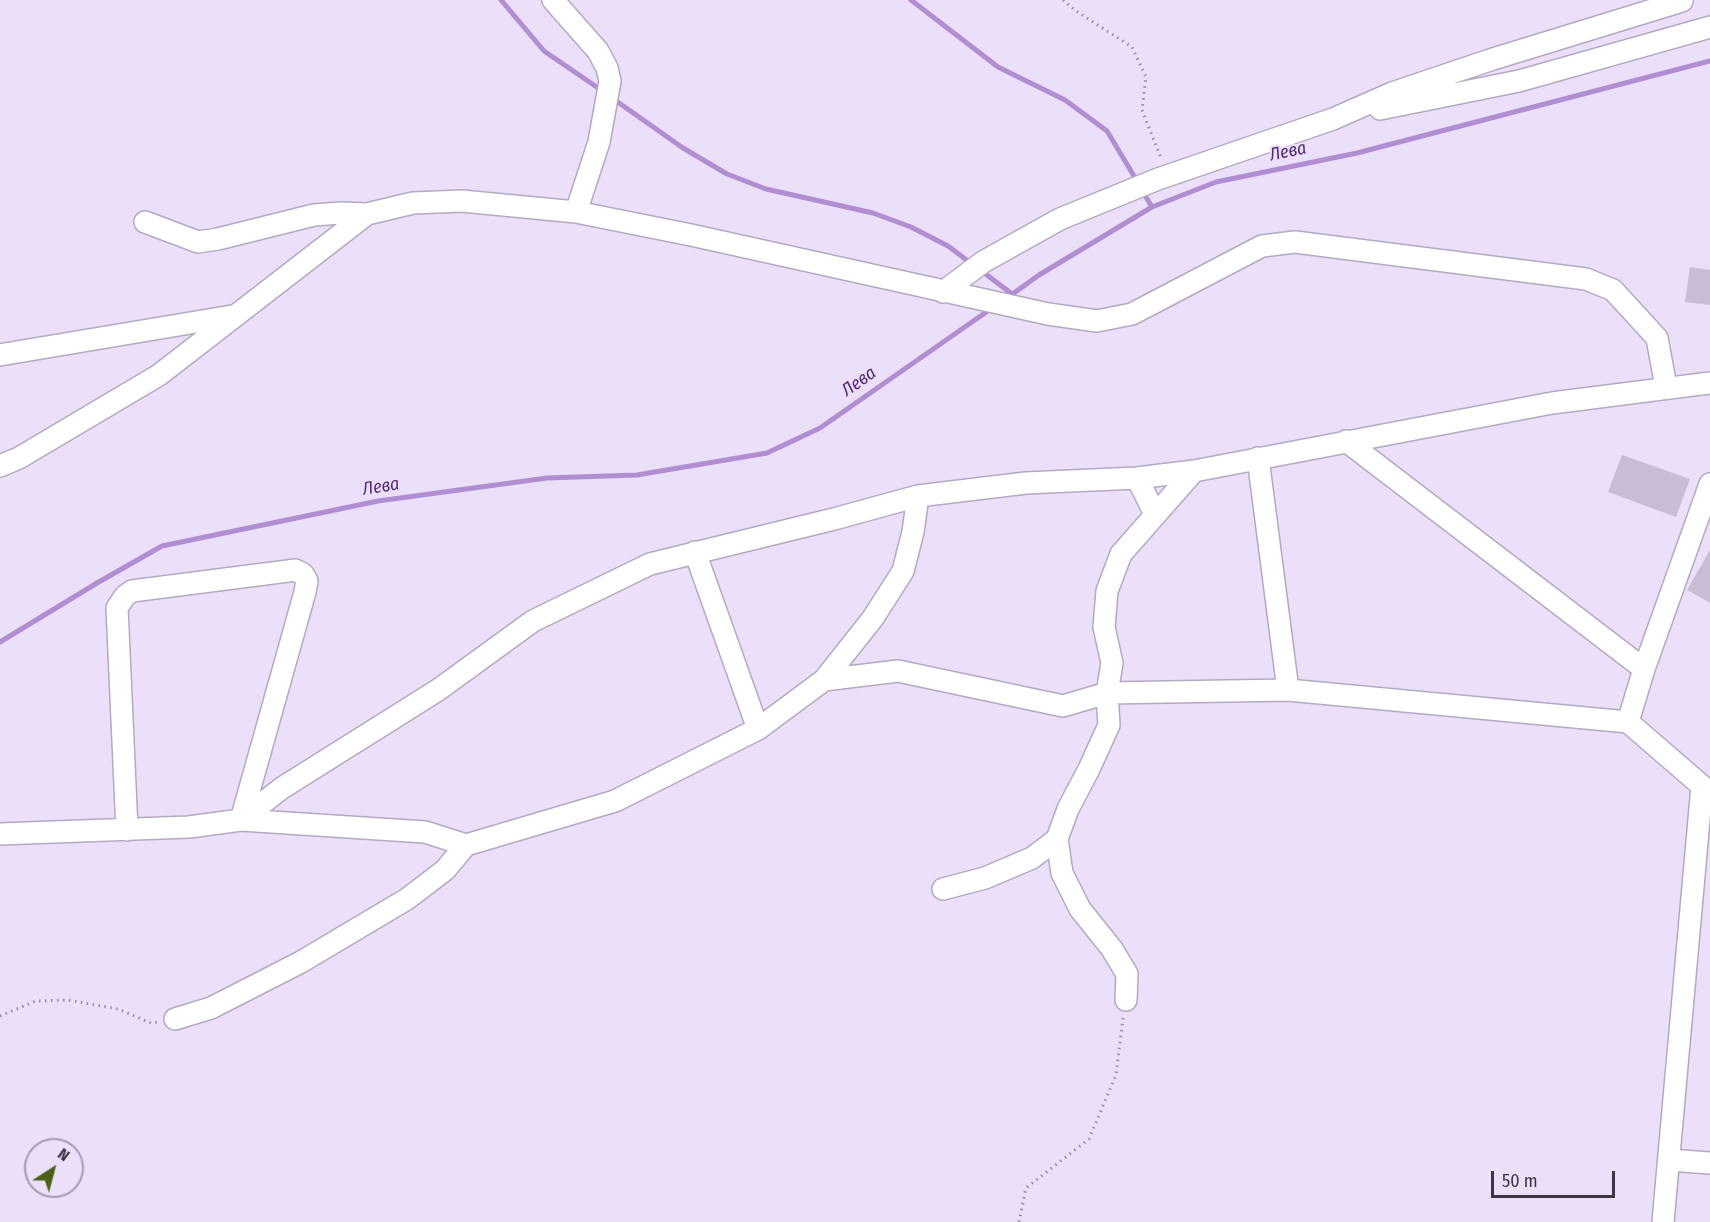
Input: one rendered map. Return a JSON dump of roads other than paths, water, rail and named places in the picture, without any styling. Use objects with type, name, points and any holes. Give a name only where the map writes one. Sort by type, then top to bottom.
[{"type":"street","points":[[553,0],[598,51],[607,68],[610,81],[599,142],[576,212]]},
{"type":"street","points":[[952,294],[983,262],[1060,219],[1168,175],[1333,119],[1392,93],[1493,59],[1682,1]]},
{"type":"street","points":[[1333,119],[1519,81],[1710,27]]},
{"type":"street","points":[[146,222],[198,242],[314,215],[367,214],[413,203],[462,201],[576,212],[691,235],[952,294],[1048,314],[1097,321],[1132,314],[1262,246],[1295,242],[1586,279],[1613,290],[1656,338],[1666,387]]},
{"type":"street","points":[[0,466],[19,458],[159,375],[367,214]]},
{"type":"street","points":[[0,355],[236,315]]},
{"type":"street","points":[[241,820],[282,788],[438,690],[533,621],[650,564],[918,496],[1026,483],[1137,478],[1194,471],[1552,403],[1710,383]]},
{"type":"street","points":[[1346,441],[1644,669]]},
{"type":"street","points":[[1258,459],[1288,690]]},
{"type":"street","points":[[1126,1000],[1127,974],[1112,949],[1080,909],[1062,873],[1057,839],[1068,809],[1109,725],[1107,693],[1112,663],[1104,627],[1107,591],[1121,554],[1194,471]]},
{"type":"street","points":[[1137,478],[1155,514]]},
{"type":"street","points":[[1628,722],[1644,669],[1710,484]]},
{"type":"street","points":[[175,1019],[211,1008],[301,962],[369,922],[407,899],[445,870],[466,845],[615,801],[758,729],[824,680],[873,618],[903,571],[913,532],[918,496]]},
{"type":"street","points":[[695,552],[758,729]]},
{"type":"street","points":[[128,830],[117,608],[125,596],[132,591],[295,570],[303,574],[307,581],[305,592],[241,820]]},
{"type":"street","points":[[824,680],[898,671],[1063,706],[1107,693],[1288,690],[1628,722],[1706,785],[1663,1222]]},
{"type":"street","points":[[0,834],[189,827],[241,820],[425,832],[466,845]]},
{"type":"street","points":[[944,889],[985,878],[1023,862],[1057,839]]},
{"type":"street","points":[[1668,1160],[1710,1163]]},
{"type":"waterway","points":[[501,0],[544,51],[604,92]]},
{"type":"waterway","points":[[911,0],[998,67],[1065,100],[1107,131],[1137,181]]},
{"type":"waterway","name":"Лева","points":[[1007,298],[1039,275],[1152,207],[1216,182],[1357,153],[1710,61]]},
{"type":"waterway","points":[[612,98],[683,148],[727,174],[766,189],[873,213],[911,227],[948,246],[972,264]]},
{"type":"waterway","points":[[1141,189],[1152,207]]},
{"type":"waterway","points":[[979,269],[1012,294]]},
{"type":"waterway","name":"Лева","points":[[0,642],[162,546],[378,501],[547,478],[637,475],[767,453],[820,428],[992,308]]}]
